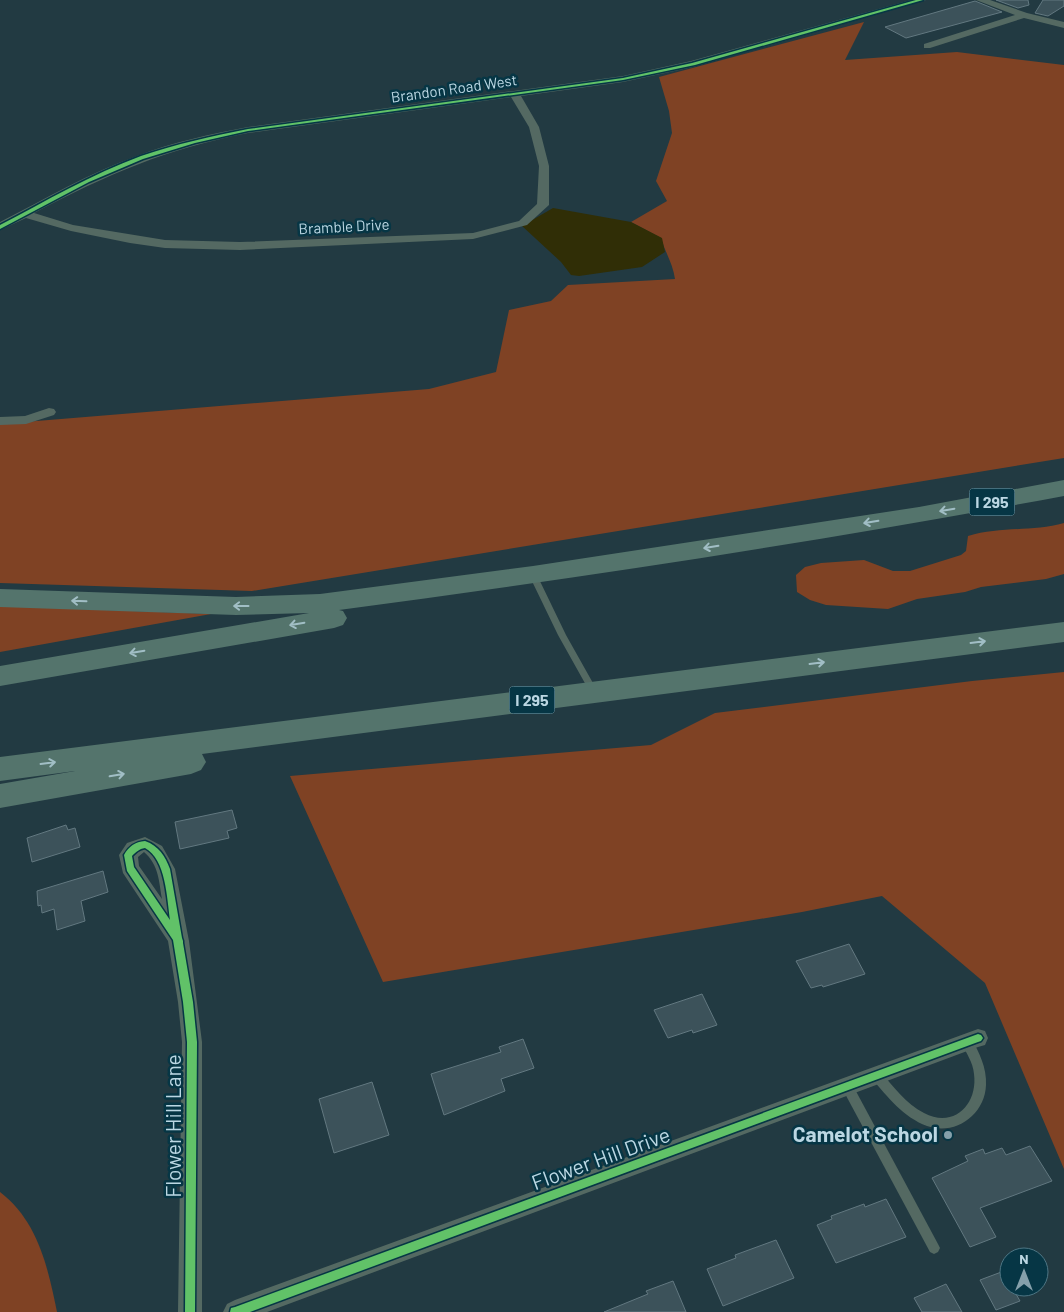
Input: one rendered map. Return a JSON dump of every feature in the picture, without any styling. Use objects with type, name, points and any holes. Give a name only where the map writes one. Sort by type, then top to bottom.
[{"type":"highway","name":"I 295","points":[[0,676],[485,591],[533,575],[919,515],[1064,488]]},
{"type":"highway","points":[[0,598],[273,606],[320,603],[533,575]]},
{"type":"highway","name":"I 295","points":[[0,769],[1064,632]]},
{"type":"highway","points":[[0,796],[171,765],[773,668]]},
{"type":"street","name":"Brandon Road West","points":[[0,227],[138,159],[212,137],[590,85],[673,68],[921,0]]},
{"type":"street","points":[[981,0],[1024,15],[1064,25]]},
{"type":"street","points":[[927,46],[1024,15]]},
{"type":"street","name":"Bramble Drive","points":[[25,214],[97,234],[202,246],[268,246],[473,236],[523,223],[543,205],[544,166],[534,127],[515,95]]},
{"type":"street","points":[[0,421],[26,420],[48,412]]},
{"type":"street","name":"Flower Hill Lane","points":[[178,941],[188,1002],[192,1042],[190,1312]]},
{"type":"street","name":"Flower Hill Drive","points":[[236,1312],[973,1040]]},
{"type":"lane","points":[[533,575],[562,635],[594,692]]},
{"type":"lane","points":[[876,1075],[904,1104],[927,1121],[943,1123],[960,1121],[967,1117],[976,1105],[980,1086],[973,1040]]},
{"type":"lane","points":[[847,1086],[934,1248]]},
{"type":"shaded area","points":[[864,22],[845,60],[957,52],[1064,65],[1064,458],[252,591],[0,583],[0,424],[429,389],[496,372],[509,310],[551,301],[568,285],[675,279],[673,268],[661,238],[631,222],[667,201],[656,181],[672,133],[669,111],[659,77]]},
{"type":"shaded area","points":[[553,208],[631,222],[662,238],[665,252],[642,267],[579,276],[571,275],[561,262],[522,226]]},
{"type":"shaded area","points":[[1064,523],[1064,574],[1046,579],[981,587],[965,592],[917,599],[888,609],[826,605],[810,600],[797,592],[796,575],[805,567],[821,563],[864,560],[893,571],[910,571],[961,555],[966,551],[968,536],[992,531],[1052,526]]},
{"type":"shaded area","points":[[0,606],[211,614],[0,652]]},
{"type":"shaded area","points":[[1064,672],[1064,1169],[985,983],[882,896],[802,912],[383,982],[290,776],[651,745],[715,713],[972,681]]},
{"type":"shaded area","points":[[0,1192],[24,1217],[32,1231],[45,1262],[57,1312],[0,1312]]},
{"type":"building","points":[[996,0],[1028,0],[1029,5],[1018,8]]},
{"type":"building","points":[[1043,0],[1064,0],[1064,6],[1048,16],[1035,13]]},
{"type":"building","points":[[975,1],[1002,12],[906,38],[885,27]]},
{"type":"building","points":[[232,810],[237,828],[227,831],[229,838],[180,849],[175,822]]},
{"type":"building","points":[[66,825],[68,830],[75,828],[80,847],[32,862],[27,838]]},
{"type":"building","points":[[103,871],[108,892],[81,901],[85,921],[57,930],[54,909],[42,913],[41,905],[38,906],[37,891]]},
{"type":"building","points":[[849,944],[865,974],[823,987],[822,985],[811,988],[796,961]]},
{"type":"building","points":[[702,994],[717,1025],[693,1033],[692,1030],[668,1038],[654,1010]]},
{"type":"building","points":[[523,1039],[534,1068],[501,1079],[505,1091],[444,1115],[431,1074],[501,1052],[499,1047]]},
{"type":"building","points":[[372,1082],[389,1135],[334,1153],[319,1099]]},
{"type":"building","points":[[1030,1146],[1052,1181],[980,1208],[996,1237],[970,1247],[932,1178],[968,1161],[965,1156],[983,1149],[985,1154],[1002,1148],[1006,1155]]},
{"type":"building","points":[[886,1199],[906,1237],[836,1263],[817,1225],[832,1219],[831,1216],[864,1204],[865,1207]]},
{"type":"building","points":[[776,1240],[794,1278],[723,1306],[707,1269],[736,1258],[735,1255]]},
{"type":"building","points":[[999,1273],[999,1297],[1018,1297],[1020,1301],[996,1310],[980,1280]]},
{"type":"building","points":[[673,1281],[686,1312],[604,1312],[648,1294],[646,1291]]},
{"type":"building","points":[[946,1284],[962,1312],[922,1312],[914,1298]]},
{"type":"cycle path","points":[[0,227],[69,190],[123,165],[154,153],[194,142],[248,130],[623,79],[693,64],[921,0]]},
{"type":"cycle path","points":[[179,941],[130,868],[128,855],[134,848],[140,845],[151,847],[156,851],[166,869],[188,1002],[192,1042],[190,1312]]},
{"type":"cycle path","points":[[235,1312],[978,1038]]},
{"type":"place","name":"Camelot School","points":[[948,1135]]}]
